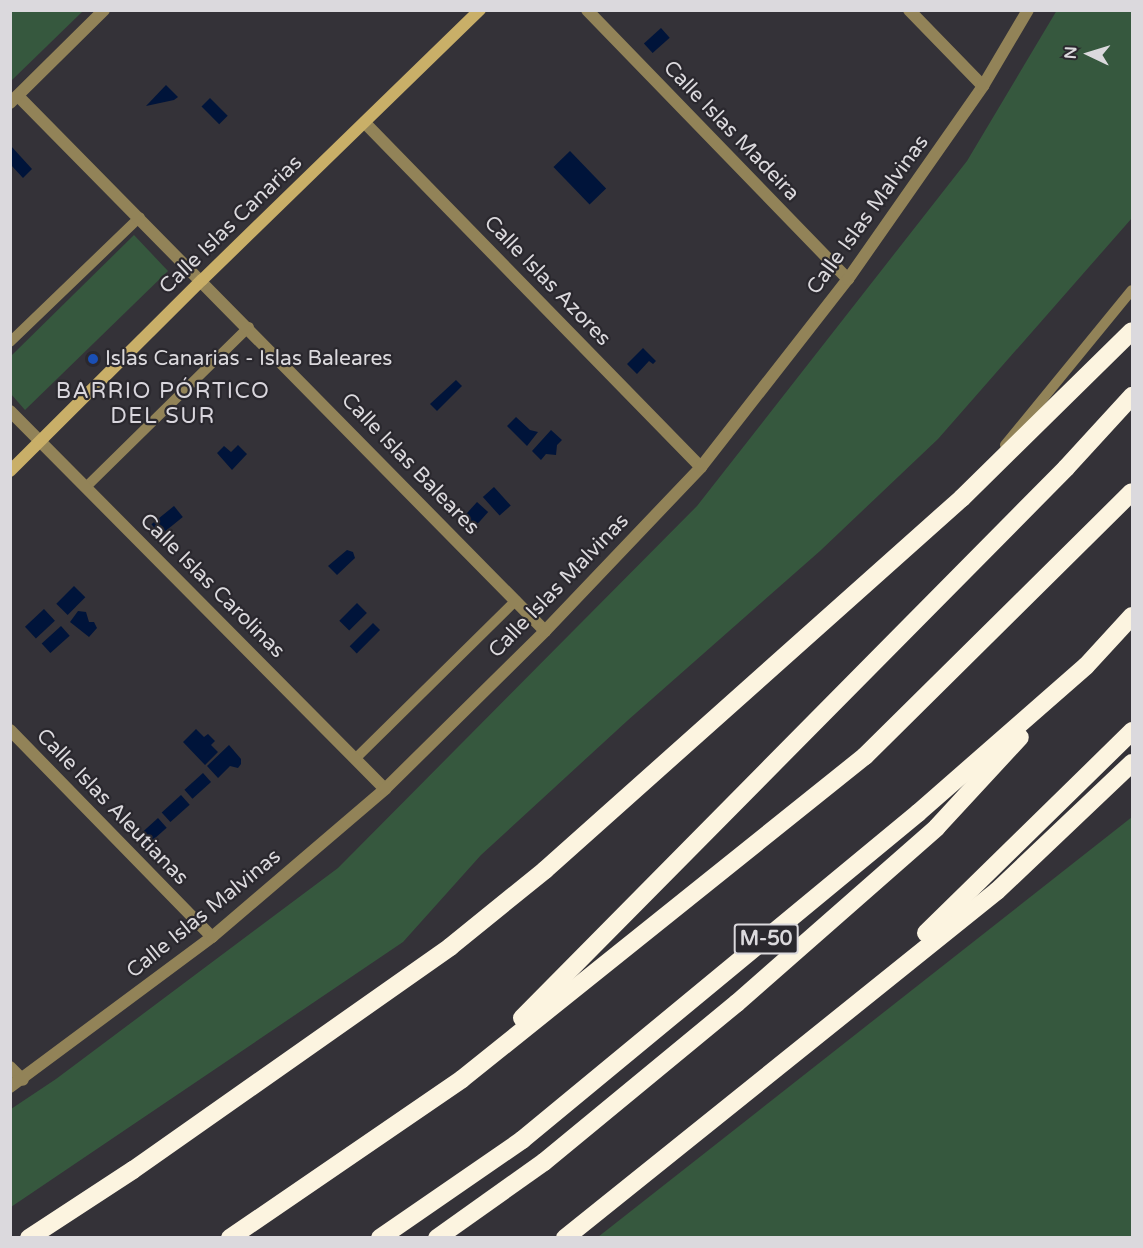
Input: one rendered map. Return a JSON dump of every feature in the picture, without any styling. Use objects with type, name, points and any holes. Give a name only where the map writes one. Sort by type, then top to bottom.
[{"type":"highway","points":[[29,1238],[133,1170],[450,947],[545,870],[962,498],[1132,331]]},
{"type":"highway","points":[[462,1079],[1066,468],[1132,396]]},
{"type":"highway","points":[[230,1238],[462,1079],[865,756],[1132,492]]},
{"type":"highway","name":"M-50","points":[[380,1238],[522,1140],[918,813],[1086,666],[1132,616]]},
{"type":"highway","points":[[437,1238],[544,1162],[754,988],[937,827],[1086,666]]},
{"type":"highway","points":[[833,1021],[983,880],[1132,731]]},
{"type":"highway","points":[[565,1238],[997,891],[1132,763]]},
{"type":"street","points":[[14,99],[104,10]]},
{"type":"street","name":"Calle Islas Canarias","points":[[10,471],[202,280],[480,10]]},
{"type":"street","name":"Calle Islas Madeira","points":[[587,10],[848,279]]},
{"type":"street","points":[[909,10],[984,86]]},
{"type":"street","name":"Calle Islas Malvinas","points":[[10,1088],[212,937],[385,789],[545,631],[700,467],[848,279],[984,86],[1028,10]]},
{"type":"street","name":"Calle Islas Baleares","points":[[14,99],[140,217],[545,631]]},
{"type":"street","name":"Calle Islas Azores","points":[[365,123],[700,467]]},
{"type":"street","name":"Calle Islas Carolinas","points":[[10,411],[87,486],[385,789]]},
{"type":"street","name":"Calle Islas Aleutianas","points":[[10,730],[212,937]]},
{"type":"street","points":[[10,1067],[23,1080]]},
{"type":"lane","points":[[10,342],[140,217]]},
{"type":"lane","points":[[962,498],[1132,290]]},
{"type":"lane","points":[[87,486],[249,327]]},
{"type":"lane","points":[[355,759],[516,600]]},
{"type":"green space","points":[[11,10],[83,10],[83,11],[11,81]]},
{"type":"green space","points":[[1057,10],[1132,11],[1132,218],[938,439],[820,551],[627,721],[481,855],[403,942],[11,1207],[11,1109],[56,1079],[338,868],[697,506],[967,161]]},
{"type":"green space","points":[[134,235],[168,271],[25,410],[11,394],[11,356]]},
{"type":"green space","points":[[1132,817],[1132,1237],[598,1237]]},
{"type":"water","points":[[661,28],[670,38],[653,53],[644,43]]},
{"type":"water","points":[[166,85],[178,97],[174,100],[146,106]]},
{"type":"water","points":[[210,98],[228,116],[219,124],[202,106]]},
{"type":"water","points":[[11,146],[32,169],[23,178],[11,165]]},
{"type":"water","points":[[570,151],[606,188],[590,204],[553,167]]},
{"type":"water","points":[[643,348],[656,361],[653,364],[649,361],[637,374],[627,364]]},
{"type":"water","points":[[456,380],[462,386],[437,411],[430,404]]},
{"type":"water","points":[[516,417],[530,430],[538,432],[527,446],[507,426]]},
{"type":"water","points":[[551,430],[562,440],[557,445],[556,455],[546,454],[541,460],[532,451]]},
{"type":"water","points":[[238,445],[247,454],[232,470],[217,453],[224,446],[231,452]]},
{"type":"water","points":[[494,487],[511,506],[500,516],[483,497]]},
{"type":"water","points":[[477,502],[488,512],[473,529],[462,519]]},
{"type":"water","points":[[174,506],[183,517],[160,535],[151,524]]},
{"type":"water","points":[[347,550],[353,552],[355,558],[337,575],[328,566]]},
{"type":"water","points":[[74,586],[85,597],[68,615],[56,604]]},
{"type":"water","points":[[357,603],[367,613],[349,631],[339,621]]},
{"type":"water","points":[[44,609],[55,621],[36,638],[25,627]]},
{"type":"water","points":[[78,611],[86,612],[89,622],[94,622],[97,628],[89,637],[70,622]]},
{"type":"water","points":[[373,623],[380,630],[357,653],[350,646]]},
{"type":"water","points":[[61,626],[70,636],[50,653],[42,643]]},
{"type":"water","points":[[196,729],[204,737],[208,734],[215,741],[211,745],[218,752],[205,765],[183,742]]},
{"type":"water","points":[[229,745],[241,759],[241,764],[238,768],[230,766],[218,778],[207,766]]},
{"type":"water","points":[[203,773],[211,782],[192,799],[184,790]]},
{"type":"water","points":[[181,795],[190,805],[170,822],[162,812]]},
{"type":"water","points":[[158,818],[167,828],[147,845],[139,835]]},
{"type":"place","name":"Islas Canarias - Islas Baleares","points":[[93,359]]},
{"type":"district","name":"BARRIO PÓRTICO DEL SUR","points":[[163,404]]}]
